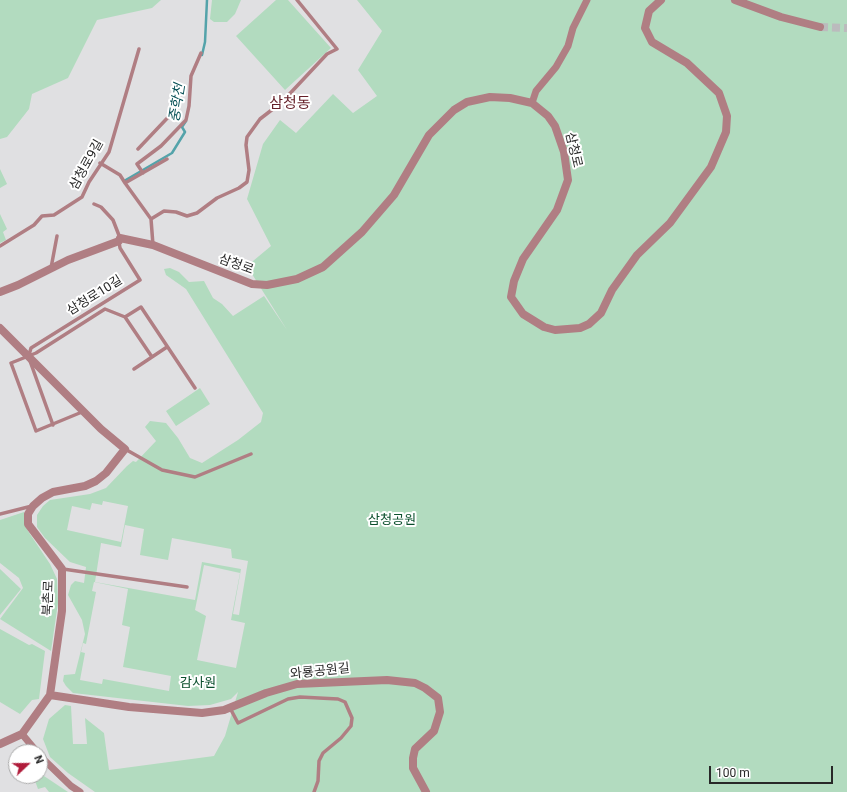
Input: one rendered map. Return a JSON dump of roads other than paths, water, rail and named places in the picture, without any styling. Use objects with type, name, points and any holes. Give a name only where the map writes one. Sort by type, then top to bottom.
[{"type":"street","points":[[532,103],[536,91],[556,67],[568,46],[573,28],[587,0]]},
{"type":"street","name":"삼청로","points":[[119,239],[153,245],[252,284],[267,285],[297,279],[323,267],[362,232],[394,195],[430,134],[454,110],[467,102],[490,97],[510,98],[532,103],[548,116],[555,126],[564,152],[568,180],[557,210],[523,259],[514,281],[511,297],[524,314],[544,327],[555,330],[580,328],[589,324],[601,313],[612,290],[637,255],[670,223],[711,167],[726,132],[727,116],[719,93],[686,63],[652,42],[645,28],[649,11],[661,0]]},
{"type":"street","points":[[735,0],[780,17],[820,27]]},
{"type":"street","points":[[0,292],[18,285],[68,260],[119,239]]},
{"type":"street","points":[[0,328],[83,411],[125,449],[106,473],[96,481],[85,486],[53,492],[33,506]]},
{"type":"street","name":"북촌로","points":[[0,744],[22,734],[50,695],[62,611],[62,569],[28,524],[28,514],[33,506]]},
{"type":"street","name":"와룡공원길","points":[[50,695],[129,707],[202,713],[230,708],[266,693],[297,684],[387,680],[415,683],[425,688],[438,698],[440,712],[434,731],[415,749],[413,758],[413,768],[421,779],[426,792]]},
{"type":"street","points":[[22,734],[30,744]]},
{"type":"street","points":[[48,764],[71,786],[80,792]]},
{"type":"lane","points":[[151,219],[164,211],[176,212],[187,216],[197,212],[217,198],[239,188],[247,182],[249,170],[246,145],[247,137],[260,119],[282,102],[327,54],[337,48],[297,0]]},
{"type":"lane","name":"삼청로9길","points":[[0,246],[34,225],[42,216],[54,215],[82,197],[100,163],[109,152],[139,50]]},
{"type":"lane","points":[[143,172],[138,164],[161,146],[186,120],[189,106],[191,76],[200,53]]},
{"type":"lane","points":[[138,149],[174,111]]},
{"type":"lane","points":[[126,183],[167,159]]},
{"type":"lane","points":[[100,163],[120,174],[151,219],[153,245]]},
{"type":"lane","points":[[94,204],[101,207],[113,220],[119,239]]},
{"type":"lane","points":[[51,269],[57,236]]},
{"type":"lane","name":"삼청로10길","points":[[28,356],[31,348],[140,280],[120,248],[119,239]]},
{"type":"lane","points":[[125,317],[141,307],[195,388]]},
{"type":"lane","points":[[83,411],[36,431],[12,363],[28,356],[105,309],[125,317],[152,357]]},
{"type":"lane","points":[[134,369],[167,347]]},
{"type":"lane","points":[[28,356],[53,425]]},
{"type":"lane","points":[[125,449],[162,470],[195,477],[251,454]]},
{"type":"lane","points":[[0,514],[33,506]]},
{"type":"lane","points":[[62,569],[187,587]]},
{"type":"lane","points":[[230,708],[238,723],[288,699],[300,697],[338,699],[345,702],[352,718],[351,726],[341,738],[323,753],[319,762],[318,781],[314,792]]},
{"type":"waterway","name":"중학천","points":[[202,55],[205,42],[207,0]]},
{"type":"waterway","name":"중학천","points":[[124,181],[172,153],[185,132],[182,127],[186,121]]},
{"type":"tunnel","points":[[820,27],[847,28]]},
{"type":"district","name":"삼청동","points":[[290,104]]},
{"type":"park label","name":"삼청공원","points":[[392,521]]},
{"type":"park label","name":"감사원","points":[[198,684]]}]
